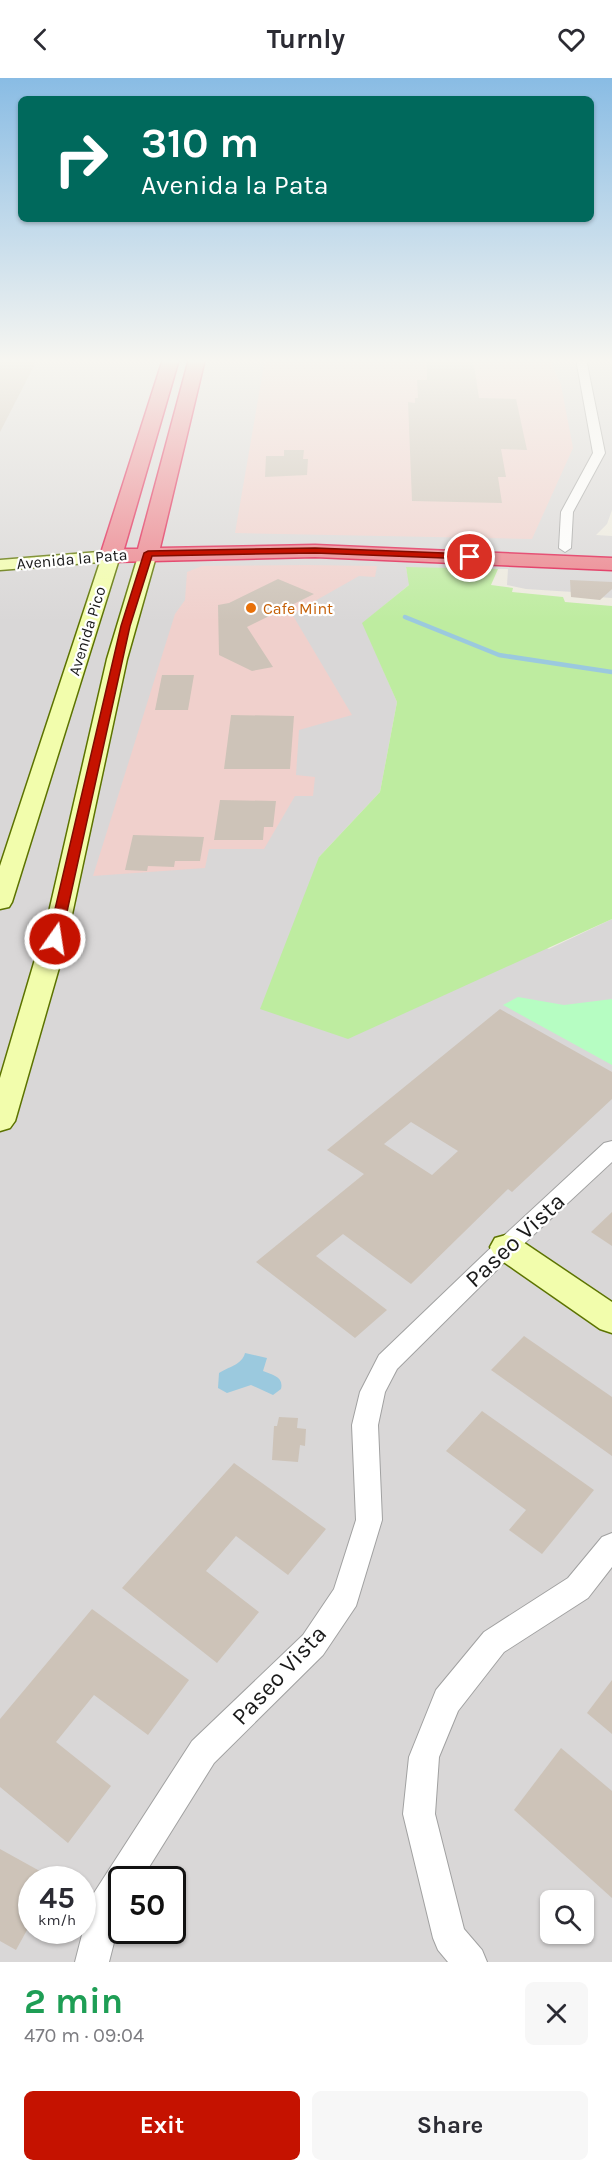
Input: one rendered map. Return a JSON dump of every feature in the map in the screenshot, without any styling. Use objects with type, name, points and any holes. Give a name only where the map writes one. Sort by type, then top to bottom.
[{"type":"highway","name":"Avenida Pico","points":[[112,549],[144,447]]},
{"type":"highway","name":"Avenida Pico","points":[[149,547],[175,447]]},
{"type":"highway","name":"Avenida la Pata","points":[[112,549],[321,540],[612,550]]},
{"type":"highway","name":"Avenida la Pata","points":[[149,547],[315,551],[612,564]]},
{"type":"highway","points":[[514,559],[520,553],[556,554],[565,548]]},
{"type":"main road","name":"Avenida Pico","points":[[0,1121],[23,1053],[55,939],[126,626],[149,547]]},
{"type":"main road","name":"Avenida la Pata","points":[[0,550],[112,549]]},
{"type":"main road","name":"Avenida la Pata","points":[[0,565],[112,549]]},
{"type":"main road","name":"Avenida Pico","points":[[0,902],[54,738],[112,549]]},
{"type":"main road","points":[[506,1247],[612,1319]]},
{"type":"street","points":[[565,548],[567,512],[599,453],[598,447]]},
{"type":"street","name":"Paseo Vista","points":[[131,1866],[204,1752],[313,1645],[346,1596],[369,1520],[365,1425],[373,1392],[388,1362],[506,1247],[612,1149]]},
{"type":"street","points":[[470,1962],[450,1938],[419,1814],[424,1757],[447,1701],[494,1641],[578,1588],[612,1546]]},
{"type":"street","name":"Paseo Vista","points":[[92,1962],[104,1908],[108,1902]]},
{"type":"shaded area","points":[[0,447],[612,447],[612,510],[607,524],[596,535],[612,536],[612,598],[507,585],[508,569],[406,568],[410,584],[363,623],[397,702],[380,792],[319,857],[549,949],[612,919],[612,1962],[0,1962]]},
{"type":"shaded area","points":[[250,447],[573,447],[532,539],[235,533]]},
{"type":"shaded area","points":[[202,566],[377,566],[375,577],[359,576],[292,614],[352,715],[299,730],[296,775],[315,777],[313,796],[295,796],[264,849],[209,849],[205,868],[93,876],[175,614],[185,600],[187,572]]},
{"type":"green space","points":[[406,567],[498,569],[491,585],[513,588],[512,592],[563,597],[565,602],[612,606],[612,919],[348,1039],[260,1009],[319,857],[380,792],[397,702],[362,623],[409,585]]},
{"type":"green space","points":[[518,997],[564,1005],[612,999],[612,1065],[503,1005]]},
{"type":"water","points":[[245,1353],[267,1358],[263,1371],[279,1379],[281,1389],[273,1395],[251,1385],[227,1393],[218,1388],[219,1373],[238,1363]]},
{"type":"building","points":[[410,447],[526,447],[527,450],[501,449],[506,477],[498,477],[502,503],[412,501]]},
{"type":"building","points":[[284,450],[304,450],[303,459],[308,459],[307,475],[265,477],[266,456],[284,456]]},
{"type":"building","name":"Cafe Mint","points":[[278,579],[314,594],[247,627],[273,667],[252,671],[219,655],[218,605],[229,603]]},
{"type":"building","points":[[570,580],[612,582],[612,589],[600,600],[571,597]]},
{"type":"building","points":[[162,675],[194,675],[188,710],[155,710]]},
{"type":"building","points":[[231,715],[294,716],[290,769],[224,769]]},
{"type":"building","points":[[220,800],[276,801],[273,827],[264,827],[263,840],[214,840]]},
{"type":"building","points":[[133,835],[204,837],[200,861],[175,861],[174,867],[148,866],[147,871],[125,870]]},
{"type":"building","points":[[500,1009],[612,1072],[612,1099],[512,1192],[508,1189],[411,1284],[343,1234],[316,1256],[387,1310],[355,1338],[256,1262],[364,1174],[327,1150]],"holes":[[[411,1122],[458,1151],[432,1175],[384,1144]]]},
{"type":"building","points":[[612,1212],[612,1246],[591,1232]]},
{"type":"building","points":[[524,1336],[612,1397],[612,1456],[491,1370]]},
{"type":"building","points":[[482,1411],[594,1490],[542,1554],[509,1530],[526,1510],[446,1451]]},
{"type":"building","points":[[279,1417],[298,1418],[297,1428],[306,1429],[305,1446],[300,1445],[298,1462],[272,1460],[274,1426],[277,1426]]},
{"type":"building","points":[[234,1463],[326,1529],[288,1575],[236,1536],[206,1571],[259,1612],[217,1663],[122,1588]]},
{"type":"building","points":[[92,1609],[189,1680],[148,1735],[94,1695],[56,1742],[111,1786],[68,1843],[0,1787],[0,1719]]},
{"type":"building","points":[[612,1680],[612,1734],[587,1713]]},
{"type":"building","points":[[561,1748],[612,1791],[612,1898],[514,1810]]},
{"type":"building","points":[[0,1849],[31,1866],[18,1866],[19,1944],[16,1950],[0,1941]]},
{"type":"waterway","points":[[405,617],[499,655],[612,672]]},
{"type":"place","name":"Cafe Mint","points":[[251,608]]},
{"type":"route","points":[[55,939],[126,626],[148,553],[315,551],[470,557]]}]
